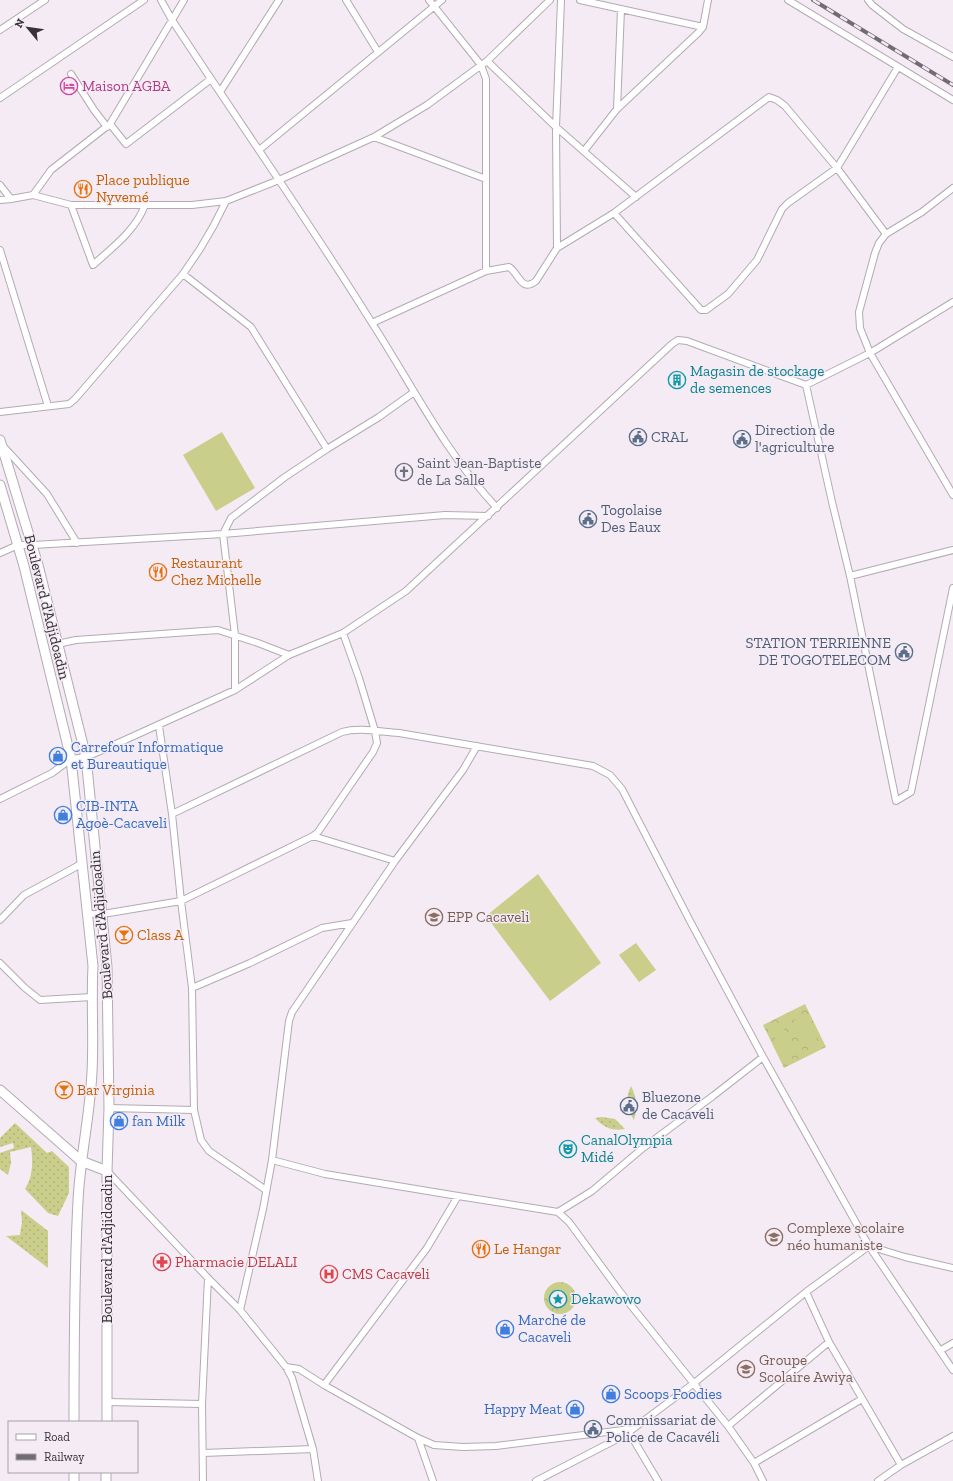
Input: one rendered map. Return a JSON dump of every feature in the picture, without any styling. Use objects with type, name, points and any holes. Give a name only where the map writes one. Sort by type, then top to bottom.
[{"type":"main road","name":"Boulevard d'Adjidoadin","points":[[1,442],[33,545],[86,757],[107,967],[109,1108],[107,1171],[107,1421]]},
{"type":"main road","name":"Boulevard d'Adjidoadin","points":[[0,485],[18,545],[70,759],[83,863],[93,966],[92,1071],[81,1161],[78,1201],[75,1298],[74,1421]]},
{"type":"main road","points":[[0,1090],[81,1161],[107,1171]]},
{"type":"street","points":[[0,30],[45,0]]},
{"type":"street","points":[[0,98],[144,0]]},
{"type":"street","points":[[161,0],[172,20],[372,322],[414,392],[450,447],[480,490],[497,508]]},
{"type":"street","points":[[33,195],[51,170],[109,125],[184,0]]},
{"type":"street","points":[[220,92],[280,0]]},
{"type":"street","points":[[346,0],[378,52]]},
{"type":"street","points":[[429,0],[481,65],[486,80],[486,271]]},
{"type":"street","points":[[259,150],[442,0]]},
{"type":"street","points":[[0,200],[33,195],[71,205],[192,205],[226,201],[279,180],[374,137],[427,105],[488,61],[550,0]]},
{"type":"street","points":[[557,248],[556,127],[561,0]]},
{"type":"street","points":[[580,0],[703,27]]},
{"type":"street","points":[[584,151],[617,109],[695,38],[703,27],[708,0]]},
{"type":"street","points":[[788,0],[953,100]]},
{"type":"street","points":[[868,0],[872,5],[903,29],[953,57]]},
{"type":"street","points":[[617,109],[621,9]]},
{"type":"street","points":[[488,61],[556,127],[636,197]]},
{"type":"street","points":[[614,213],[702,310],[704,310],[728,294],[757,260],[782,209],[788,203],[837,168],[898,67]]},
{"type":"street","points":[[71,74],[94,110],[126,144],[211,79]]},
{"type":"street","points":[[372,322],[486,271],[509,267],[512,268],[523,283],[531,285],[536,281],[557,248],[614,213],[769,97],[777,100],[785,106],[837,168],[886,234]]},
{"type":"street","points":[[374,137],[486,179]]},
{"type":"street","points":[[0,185],[12,199]]},
{"type":"street","points":[[953,188],[922,212],[886,234],[879,243],[874,253],[859,312],[860,328],[870,353],[953,495]]},
{"type":"street","points":[[0,412],[69,404],[75,399],[183,274],[214,226],[226,201]]},
{"type":"street","points":[[71,205],[93,265],[126,234],[142,213],[145,205]]},
{"type":"street","points":[[0,250],[48,406]]},
{"type":"street","points":[[183,274],[251,328],[327,449]]},
{"type":"street","points":[[0,799],[52,773],[70,759],[86,757],[159,726],[235,690],[289,655],[343,633],[406,591],[678,340],[687,341],[806,385],[870,353],[953,302]]},
{"type":"street","points":[[806,385],[850,576],[896,802],[911,792],[953,588]]},
{"type":"street","points":[[235,690],[235,635],[223,534],[234,515],[327,449],[379,417],[414,392]]},
{"type":"street","points":[[1,442],[47,494],[78,542]]},
{"type":"street","points":[[0,554],[18,545],[223,534],[445,515],[488,516]]},
{"type":"street","points":[[850,576],[953,550]]},
{"type":"street","points":[[57,644],[76,640],[218,630],[289,655]]},
{"type":"street","points":[[88,914],[102,914],[181,901],[313,836],[323,826],[374,752],[377,743],[375,730],[359,678],[343,633]]},
{"type":"street","points":[[159,726],[172,814],[192,988],[194,1110],[201,1140],[205,1146],[266,1190]]},
{"type":"street","points":[[172,814],[342,732],[350,730],[375,730],[593,766],[610,775],[622,789],[690,921],[763,1057],[870,1246],[953,1370]]},
{"type":"street","points":[[240,1310],[263,1209],[272,1160],[289,1021],[296,1004],[395,861],[462,770],[477,746]]},
{"type":"street","points":[[313,836],[395,861]]},
{"type":"street","points":[[0,920],[24,895],[83,863]]},
{"type":"street","points":[[192,988],[250,963],[322,928],[352,923]]},
{"type":"street","points":[[0,963],[25,988],[40,1000],[92,997]]},
{"type":"street","points":[[558,1212],[592,1191],[643,1148],[714,1096],[763,1057]]},
{"type":"street","points":[[109,1108],[194,1110]]},
{"type":"street","points":[[272,1160],[325,1174],[558,1212],[578,1233],[621,1293],[728,1426],[754,1463],[764,1481]]},
{"type":"street","points":[[107,1171],[240,1310],[286,1367],[292,1378],[313,1450],[318,1481]]},
{"type":"street","points":[[324,1385],[432,1241],[458,1196]]},
{"type":"street","points":[[870,1246],[953,1268]]},
{"type":"street","points":[[536,1481],[627,1433],[693,1384],[806,1292],[870,1246]]},
{"type":"street","points":[[203,1481],[202,1404],[208,1278]]},
{"type":"street","points":[[806,1292],[829,1342],[901,1465]]},
{"type":"street","points":[[728,1426],[829,1342]]},
{"type":"street","points":[[941,1350],[953,1343]]},
{"type":"street","points":[[286,1367],[299,1369],[324,1385],[418,1438],[434,1445],[463,1448],[496,1446],[627,1433]]},
{"type":"street","points":[[754,1463],[862,1399]]},
{"type":"street","points":[[107,1402],[202,1404]]},
{"type":"street","points":[[627,1433],[658,1481]]},
{"type":"street","points":[[878,1481],[901,1465],[953,1436]]},
{"type":"street","points":[[418,1438],[433,1481]]},
{"type":"street","points":[[203,1453],[313,1450]]},
{"type":"green space","points":[[222,432],[255,488],[216,511],[183,455]]},
{"type":"green space","points":[[538,874],[601,963],[550,1001],[486,916]]},
{"type":"green space","points":[[636,943],[656,970],[639,982],[619,955]]},
{"type":"green space","points":[[805,1004],[826,1047],[784,1068],[763,1025]]},
{"type":"green space","points":[[805,1016],[817,1040],[806,1046],[793,1021]]},
{"type":"green space","points":[[783,1027],[795,1051],[784,1056],[772,1032]]},
{"type":"green space","points":[[631,1086],[635,1095],[636,1103],[634,1120],[627,1103]]},
{"type":"green space","points":[[602,1117],[615,1119],[625,1129],[616,1130],[608,1128],[595,1118]]},
{"type":"green space","points":[[15,1123],[47,1153],[52,1151],[69,1167],[69,1193],[58,1216],[48,1213],[25,1189],[30,1179],[32,1169],[31,1147],[10,1152],[11,1163],[8,1175],[0,1169],[0,1153],[14,1148],[13,1143],[0,1147],[0,1138]]},
{"type":"green space","points":[[21,1210],[48,1231],[48,1268],[6,1236],[20,1235],[22,1222]]},
{"type":"green space","points":[[557,1282],[563,1282],[573,1289],[576,1298],[575,1304],[569,1311],[563,1314],[557,1314],[547,1307],[544,1301],[544,1295],[551,1285]]},
{"type":"railway","points":[[813,0],[953,85]]},
{"type":"place","name":"Maison AGBA","points":[[69,86]]},
{"type":"place","name":"Place publique Nyvemé","points":[[83,189]]},
{"type":"place","name":"Magasin de stockage de semences","points":[[677,380]]},
{"type":"place","name":"CRAL","points":[[638,437]]},
{"type":"place","name":"Direction de l'agriculture","points":[[742,439]]},
{"type":"place","name":"Saint Jean-Baptiste de La Salle","points":[[404,472]]},
{"type":"place","name":"Togolaise Des Eaux","points":[[588,519]]},
{"type":"place","name":"Restaurant Chez Michelle","points":[[158,572]]},
{"type":"place","name":"STATION TERRIENNE DE TOGOTELECOM","points":[[904,652]]},
{"type":"place","name":"Carrefour Informatique et Bureautique","points":[[58,756]]},
{"type":"place","name":"CIB-INTA Agoè-Cacaveli","points":[[63,815]]},
{"type":"place","name":"EPP Cacaveli","points":[[434,917]]},
{"type":"place","name":"Class A","points":[[124,935]]},
{"type":"place","name":"Bar Virginia","points":[[64,1090]]},
{"type":"place","name":"Bluezone de Cacaveli","points":[[629,1106]]},
{"type":"place","name":"fan Milk","points":[[119,1121]]},
{"type":"place","name":"CanalOlympia Midé","points":[[568,1149]]},
{"type":"place","name":"Complexe scolaire néo humaniste","points":[[774,1237]]},
{"type":"place","name":"Le Hangar","points":[[481,1249]]},
{"type":"place","name":"Pharmacie DELALI","points":[[162,1262]]},
{"type":"place","name":"CMS Cacaveli","points":[[329,1274]]},
{"type":"place","name":"Dekawowo","points":[[558,1299]]},
{"type":"place","name":"Marché de Cacaveli","points":[[505,1329]]},
{"type":"place","name":"Groupe Scolaire Awiya","points":[[746,1369]]},
{"type":"place","name":"Scoops Foodies","points":[[611,1394]]},
{"type":"place","name":"Happy Meat","points":[[575,1409]]},
{"type":"place","name":"Commissariat de Police de Cacavéli","points":[[593,1429]]}]
